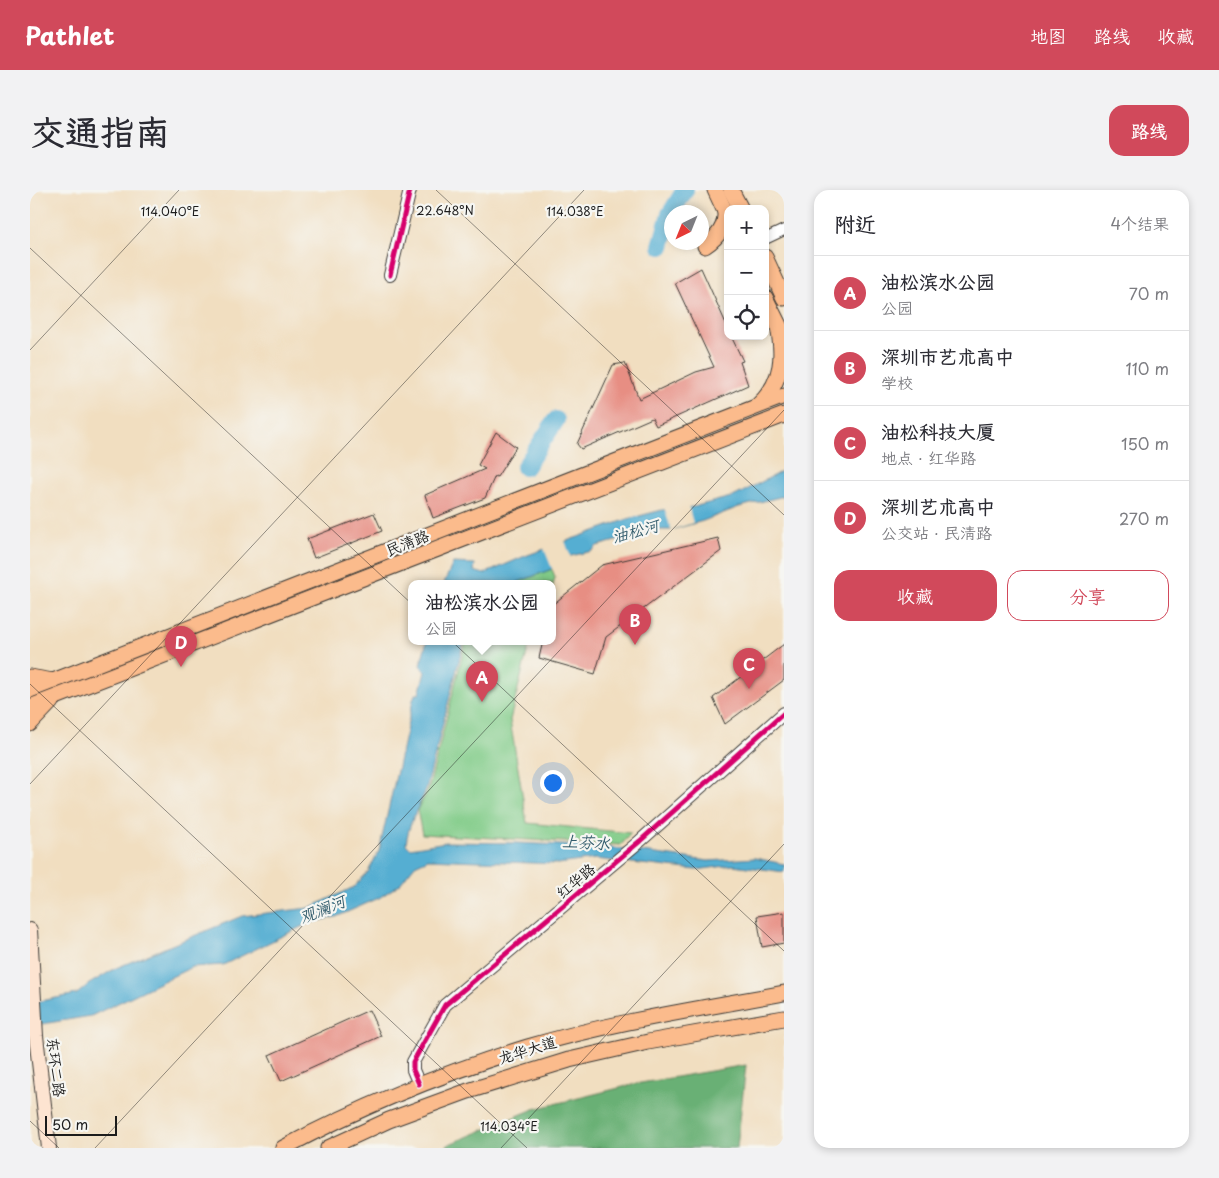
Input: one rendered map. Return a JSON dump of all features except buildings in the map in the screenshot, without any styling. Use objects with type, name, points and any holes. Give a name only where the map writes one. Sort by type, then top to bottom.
[{"type":"main road","points":[[721,191],[737,205]]},
{"type":"main road","points":[[721,191],[724,205]]},
{"type":"main road","points":[[709,243],[719,234],[724,223]]},
{"type":"main road","points":[[769,266],[784,298]]},
{"type":"main road","points":[[769,305],[784,337]]},
{"type":"main road","points":[[752,408],[769,394],[780,372],[782,350],[777,322]]},
{"type":"main road","name":"民清路","points":[[30,690],[784,396]]},
{"type":"main road","name":"民清路","points":[[30,707],[784,415]]},
{"type":"main road","points":[[760,424],[784,423]]},
{"type":"main road","points":[[30,676],[55,681]]},
{"type":"main road","points":[[30,724],[42,708],[57,696]]},
{"type":"main road","name":"东环二路","points":[[30,930],[36,1036],[49,1148]]},
{"type":"main road","name":"龙华大道","points":[[283,1148],[334,1121],[419,1084],[528,1047],[589,1032],[784,993]]},
{"type":"main road","name":"龙华大道","points":[[328,1148],[389,1120],[468,1091],[569,1060],[648,1042],[784,1018]]},
{"type":"street","points":[[390,275],[410,190]]},
{"type":"street","points":[[769,237],[784,230]]},
{"type":"street","name":"红华路","points":[[419,1084],[413,1070],[413,1062],[445,1005],[608,868],[784,713]]},
{"type":"green space","points":[[552,569],[555,577],[554,580],[524,580]]},
{"type":"green space","points":[[465,645],[529,645],[510,720],[527,823],[631,833],[621,845],[422,834],[417,810],[428,791]]},
{"type":"green space","points":[[746,1065],[737,1148],[449,1148],[447,1145],[534,1109],[635,1084]]},
{"type":"water","name":"油松河","points":[[784,470],[784,496],[739,507],[703,521],[671,530],[656,530],[597,546],[592,551],[571,556],[552,569],[524,580],[445,580],[453,563],[475,564],[474,571],[484,574],[525,556],[628,519],[662,510],[693,507],[735,496]]},
{"type":"water","name":"观澜河","points":[[426,645],[463,645],[426,790],[409,830],[406,844],[410,848],[446,842],[606,847],[708,861],[755,858],[784,864],[784,872],[733,865],[696,870],[595,859],[558,864],[428,859],[415,865],[400,884],[379,898],[336,917],[309,923],[223,965],[192,967],[91,1016],[30,1026],[30,1003],[77,994],[89,984],[116,968],[242,916],[309,908],[354,887],[368,872],[379,851],[413,700],[415,694],[419,694],[425,672],[420,665]]},
{"type":"pier","points":[[688,505],[693,523],[671,530],[664,507]]},
{"type":"pier","points":[[564,538],[571,558],[553,571],[543,546]]},
{"type":"waterway","points":[[661,246],[670,214],[685,190]]},
{"type":"waterway","points":[[525,467],[556,420]]},
{"type":"cycle path","points":[[390,275],[410,190]]},
{"type":"cycle path","points":[[419,1084],[413,1070],[413,1062],[445,1005],[640,841],[784,713]]},
{"type":"place","name":"深圳市艺术高中","points":[[635,645]]},
{"type":"place","name":"深圳艺术高中","points":[[181,667]]},
{"type":"place","name":"油松科技大厦","points":[[749,689]]},
{"type":"place","name":"油松滨水公园","points":[[482,702]]},
{"type":"water label","name":"上芬水","points":[[586,841]]}]
